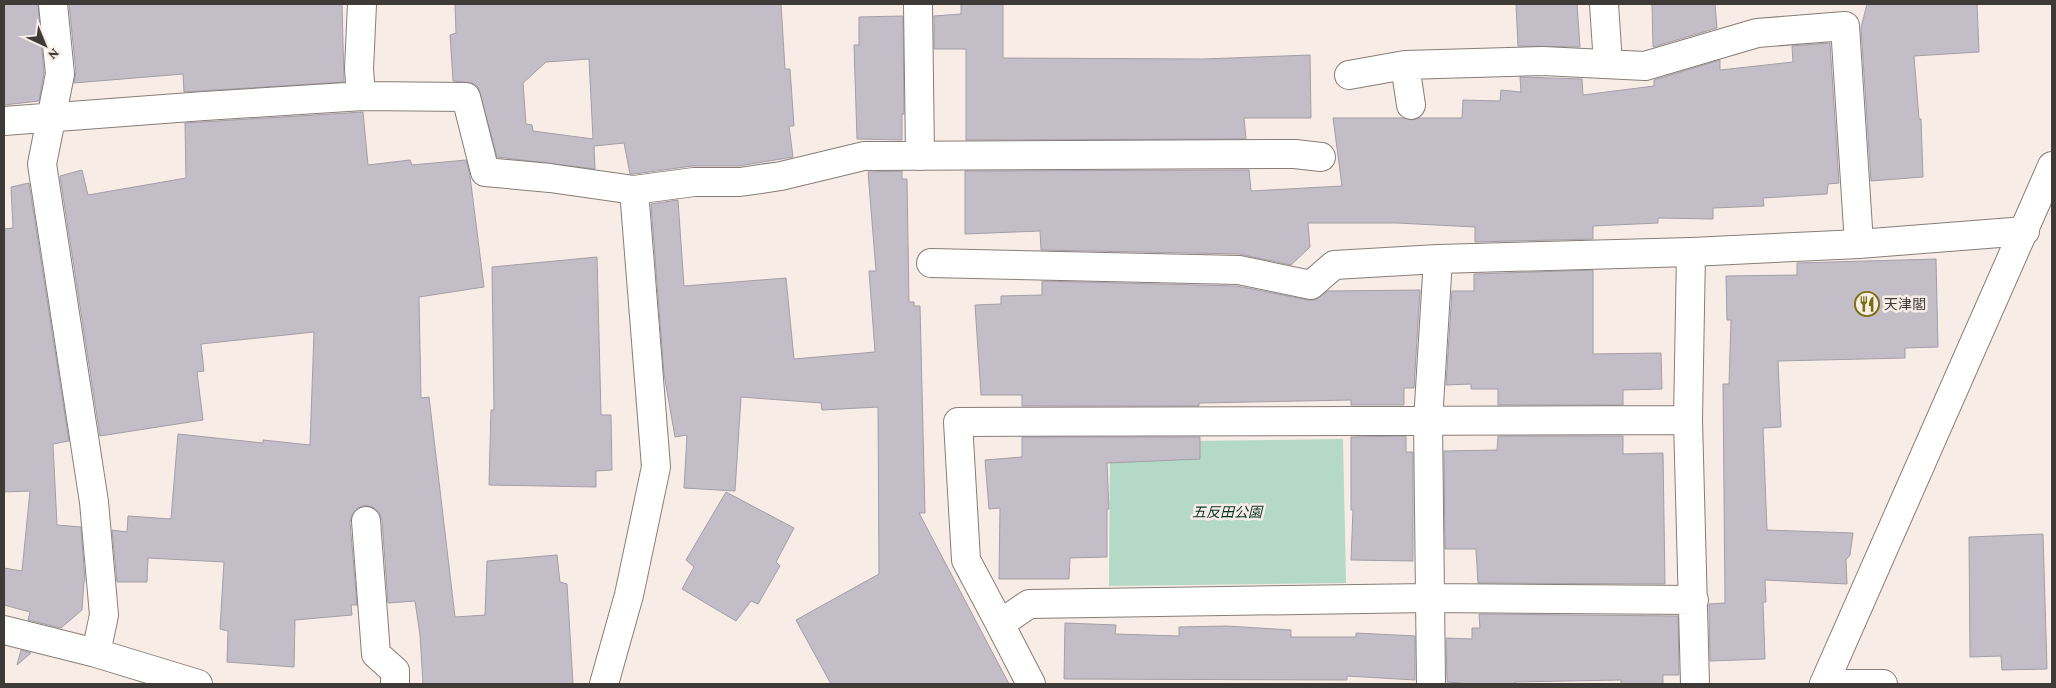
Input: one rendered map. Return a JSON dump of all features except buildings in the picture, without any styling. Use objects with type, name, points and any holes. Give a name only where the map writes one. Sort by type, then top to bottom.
[{"type":"street","points":[[53,4],[60,74],[42,164],[94,502],[104,615],[96,653]]},
{"type":"street","points":[[361,96],[359,69],[362,4]]},
{"type":"street","points":[[918,4],[920,156]]},
{"type":"street","points":[[1604,4],[1608,64]]},
{"type":"street","points":[[1349,75],[1405,65],[1543,62],[1645,66],[1756,33],[1845,26],[1859,244]]},
{"type":"street","points":[[1405,65],[1411,105]]},
{"type":"street","points":[[4,121],[52,116],[361,96],[466,97],[485,172],[550,178],[634,190],[694,182],[740,182],[781,176],[864,156],[1294,154],[1321,157]]},
{"type":"street","points":[[1883,684],[1824,684],[2052,166]]},
{"type":"street","points":[[604,684],[629,594],[656,467],[634,190]]},
{"type":"street","points":[[931,263],[1239,270],[1311,285],[1334,265],[1438,259],[1691,252],[1859,244],[2025,231]]},
{"type":"street","points":[[1691,252],[1688,420],[1696,684]]},
{"type":"street","points":[[1431,684],[1428,598],[1428,421],[1438,259]]},
{"type":"street","points":[[1031,684],[966,560],[958,422],[1688,420]]},
{"type":"street","points":[[366,521],[376,654],[395,670],[395,684]]},
{"type":"street","points":[[1000,624],[1029,604],[1428,598],[1694,600]]},
{"type":"street","points":[[4,630],[96,653],[198,684]]},
{"type":"green space","name":"五反田公園","points":[[1343,439],[1346,583],[1109,586],[1110,442]]},
{"type":"place","name":"天津閣","points":[[1867,304]]}]
